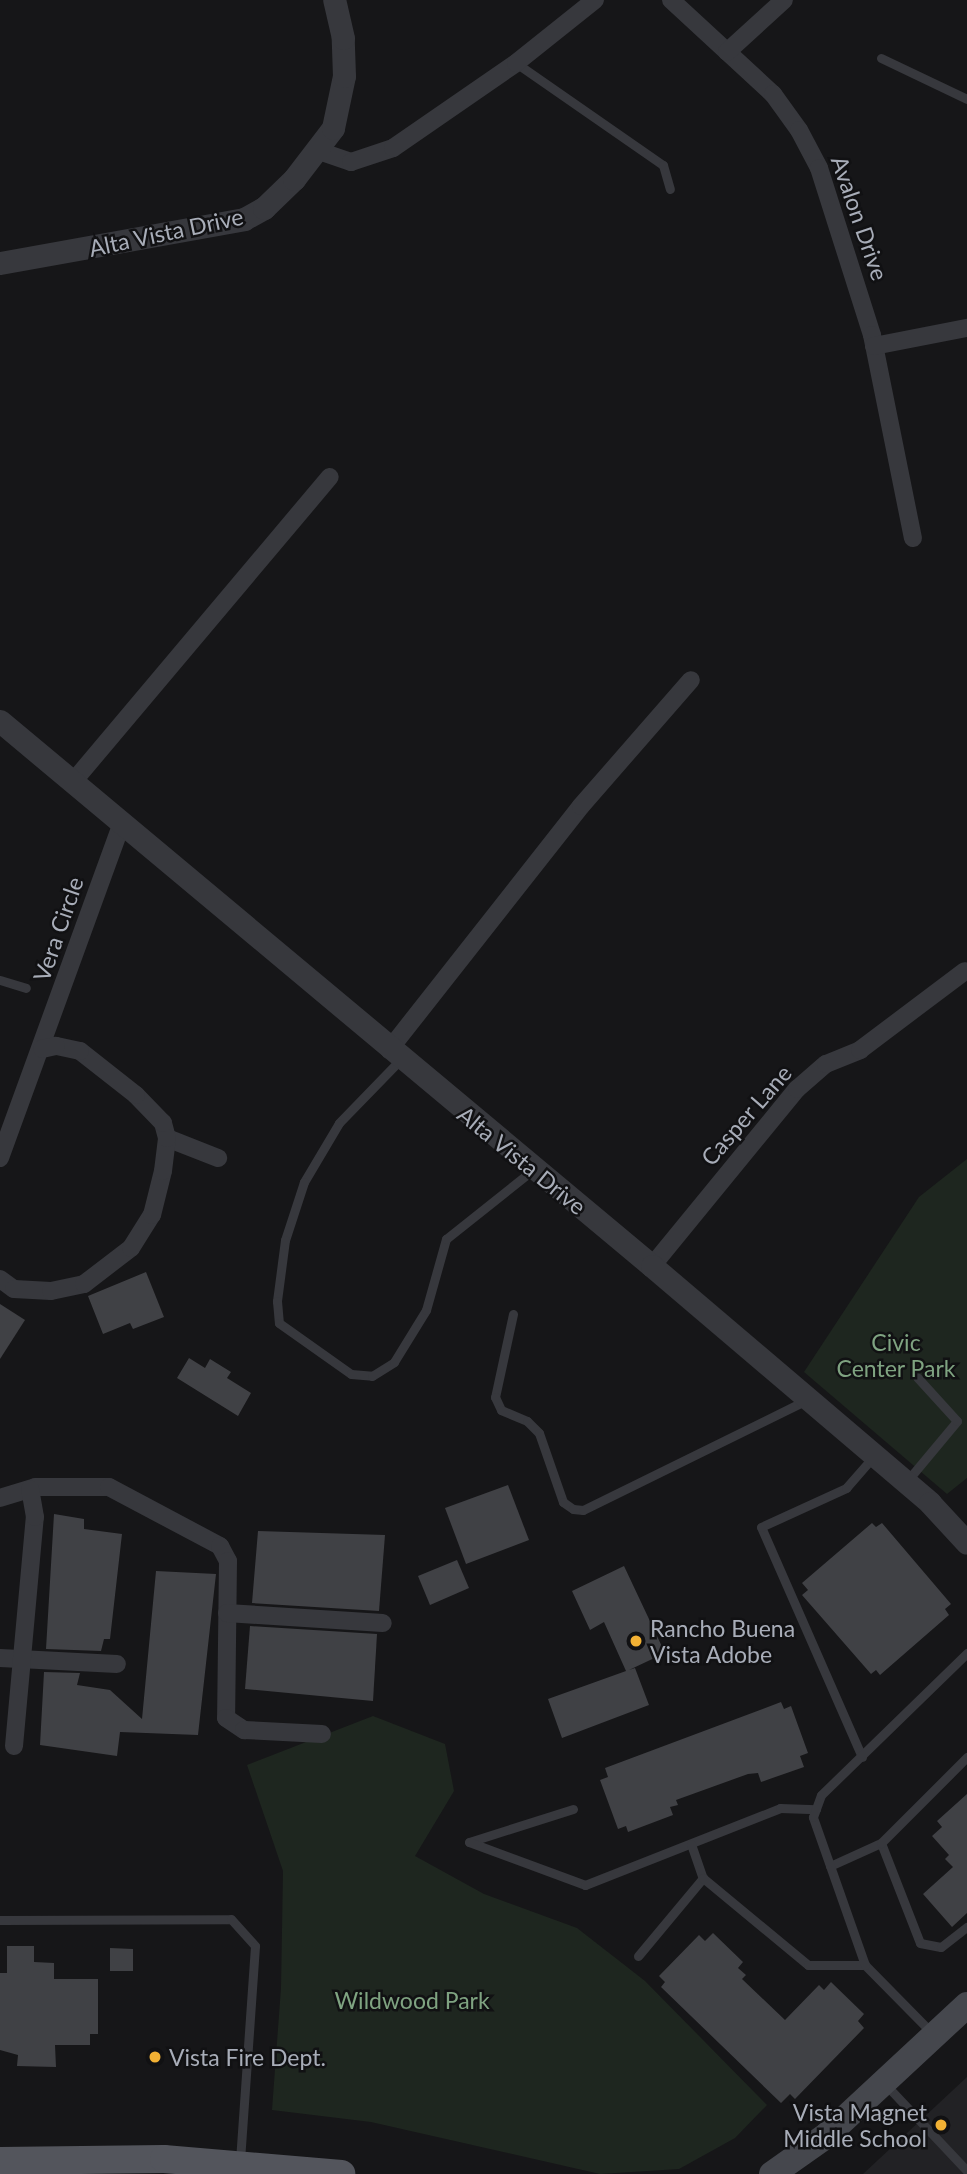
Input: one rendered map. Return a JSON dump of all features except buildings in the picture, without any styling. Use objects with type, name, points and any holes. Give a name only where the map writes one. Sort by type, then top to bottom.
[{"type":"main road","points":[[772,2174],[827,2135],[967,2005]]},
{"type":"main road","points":[[0,2161],[69,2167],[240,2163],[341,2174]]},
{"type":"street","name":"Alta Vista Drive","points":[[0,263],[244,219],[264,208],[332,128],[344,76],[343,38],[334,0]]},
{"type":"street","points":[[316,150],[351,162],[393,148],[516,63],[595,0]]},
{"type":"street","name":"Avalon Drive","points":[[671,0],[773,94],[800,130],[819,168],[874,346],[913,538]]},
{"type":"street","points":[[727,52],[784,0]]},
{"type":"street","points":[[874,346],[967,328]]},
{"type":"street","points":[[72,783],[330,477]]},
{"type":"street","points":[[394,1055],[581,806],[691,680]]},
{"type":"street","name":"Alta Vista Drive","points":[[0,721],[394,1055],[652,1266],[874,1455],[966,1538]]},
{"type":"street","name":"Vera Circle","points":[[0,1158],[42,1049],[121,825]]},
{"type":"street","name":"Casper Lane","points":[[652,1266],[797,1089],[826,1064],[860,1050],[965,971]]},
{"type":"street","points":[[0,1279],[14,1289],[51,1291],[83,1284],[131,1248],[152,1215],[167,1138],[163,1122],[98,1061],[56,1045],[42,1049]]},
{"type":"street","points":[[167,1138],[218,1158]]},
{"type":"street","points":[[0,1498],[30,1489],[110,1487],[220,1546],[228,1561],[226,1718],[244,1730],[322,1734]]},
{"type":"street","points":[[14,1746],[35,1517],[30,1489]]},
{"type":"street","points":[[227,1613],[383,1623]]},
{"type":"street","points":[[0,1658],[117,1664]]},
{"type":"lane","points":[[881,58],[967,99]]},
{"type":"lane","points":[[516,63],[663,165],[670,189]]},
{"type":"lane","points":[[0,980],[26,988]]},
{"type":"lane","points":[[394,1055],[340,1124],[304,1182],[285,1240],[277,1301],[279,1323],[352,1374],[372,1376],[394,1362],[426,1310],[446,1239],[534,1169]]},
{"type":"lane","points":[[513,1314],[495,1396],[500,1410],[527,1421],[539,1433],[563,1502],[573,1510],[583,1510],[809,1400]]},
{"type":"lane","points":[[906,1483],[957,1421],[917,1377]]},
{"type":"lane","points":[[862,1757],[761,1527],[846,1488],[874,1455]]},
{"type":"lane","points":[[935,2035],[865,1965],[813,1817],[821,1795],[967,1653]]},
{"type":"lane","points":[[830,1867],[881,1843],[967,1757]]},
{"type":"lane","points":[[573,1809],[469,1842],[585,1885],[780,1808],[816,1809]]},
{"type":"lane","points":[[881,1843],[920,1943],[941,1947],[967,1927]]},
{"type":"lane","points":[[691,1844],[704,1878],[807,1965],[865,1965]]},
{"type":"lane","points":[[638,1956],[704,1878]]},
{"type":"lane","points":[[0,1920],[231,1919],[255,1946],[240,2163]]},
{"type":"lane","points":[[884,2082],[967,2171]]},
{"type":"shaded area","name":"Vista Magnet Middle School","points":[[967,2077],[967,2174],[863,2174]]},
{"type":"green space","name":"Civic Center Park","points":[[967,1159],[967,1478],[947,1494],[804,1372],[919,1197]]},
{"type":"green space","name":"Wildwood Park","points":[[373,1716],[445,1744],[454,1791],[415,1856],[484,1894],[577,1928],[645,1981],[767,2105],[735,2138],[679,2169],[600,2174],[371,2122],[272,2110],[281,1988],[283,1871],[247,1765]]},
{"type":"place","name":"Rancho Buena Vista Adobe","points":[[636,1641]]},
{"type":"place","name":"Vista Fire Dept.","points":[[155,2057]]},
{"type":"place","name":"Vista Magnet Middle School","points":[[941,2125]]}]
